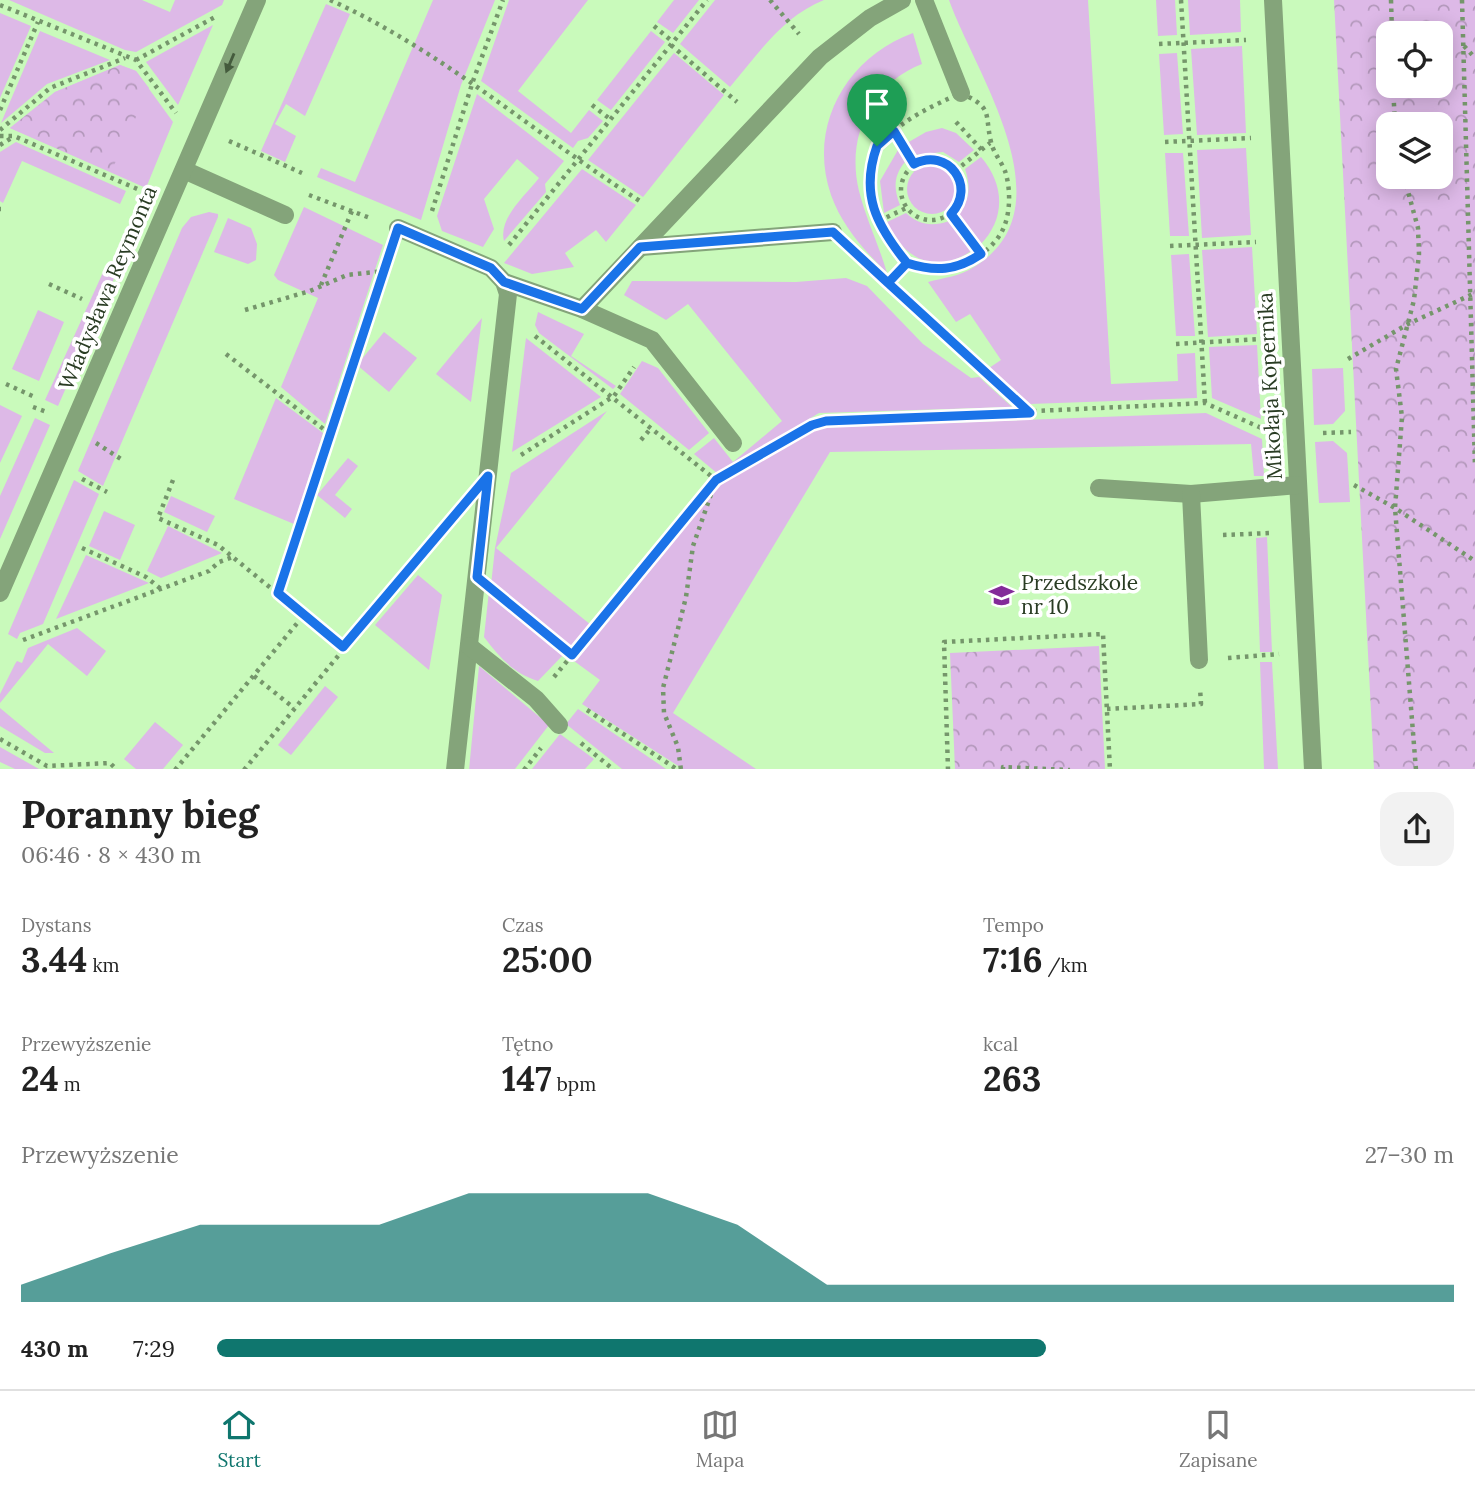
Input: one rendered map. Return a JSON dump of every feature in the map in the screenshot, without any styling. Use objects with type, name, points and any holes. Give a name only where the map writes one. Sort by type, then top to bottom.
[{"type":"street","name":"Władysława Reymonta","points":[[0,593],[257,0]]},
{"type":"street","points":[[582,309],[819,59],[870,18],[902,0]]},
{"type":"street","points":[[924,0],[961,93]]},
{"type":"street","name":"Mikołaja Kopernika","points":[[1273,0],[1313,769]]},
{"type":"street","points":[[184,170],[285,215]]},
{"type":"street","points":[[398,228],[491,268],[504,282],[508,295],[455,769]]},
{"type":"street","points":[[640,247],[833,232]]},
{"type":"street","points":[[504,282],[582,309],[652,340],[733,443]]},
{"type":"street","points":[[1099,488],[1191,494],[1298,485]]},
{"type":"street","points":[[1191,494],[1199,660]]},
{"type":"street","points":[[469,646],[536,699],[559,725]]},
{"type":"path","points":[[330,0],[368,17],[473,81],[576,161],[668,219]]},
{"type":"path","points":[[424,239],[473,81],[503,0]]},
{"type":"path","points":[[491,268],[707,0]]},
{"type":"path","points":[[770,0],[819,59]]},
{"type":"path","points":[[1181,0],[1205,403]]},
{"type":"path","points":[[1391,0],[1392,21]]},
{"type":"path","points":[[1462,0],[1475,466]]},
{"type":"path","points":[[0,5],[125,58],[136,60],[226,12]]},
{"type":"path","points":[[0,110],[38,22]]},
{"type":"path","points":[[654,26],[725,90],[758,124]]},
{"type":"path","points":[[1159,44],[1275,38]]},
{"type":"path","points":[[1463,45],[1475,58]]},
{"type":"path","points":[[0,130],[50,88],[125,58]]},
{"type":"path","points":[[136,60],[180,118]]},
{"type":"path","points":[[961,93],[981,102],[990,122],[991,143],[1002,164],[1009,194],[1001,233],[981,254],[969,262],[945,270],[929,270],[907,263],[878,221],[869,194],[869,168],[877,146],[894,131],[925,109],[961,93]]},
{"type":"path","points":[[593,105],[610,119]]},
{"type":"path","points":[[894,131],[914,164]]},
{"type":"path","points":[[0,136],[14,136],[170,202]]},
{"type":"path","points":[[0,145],[14,136]]},
{"type":"path","points":[[219,136],[302,173]]},
{"type":"path","points":[[1165,142],[1279,137]]},
{"type":"path","points":[[955,171],[991,143]]},
{"type":"path","points":[[932,159],[941,160],[955,171],[962,189],[957,206],[951,214],[942,219],[922,219],[906,208],[902,198],[902,179],[914,164],[932,159]]},
{"type":"path","points":[[1407,189],[1419,240],[1416,286],[1396,369],[1402,417],[1395,508],[1416,769]]},
{"type":"path","points":[[278,593],[398,228],[306,194]]},
{"type":"path","points":[[878,221],[906,208]]},
{"type":"path","points":[[320,286],[352,211]]},
{"type":"path","points":[[951,214],[981,254]]},
{"type":"path","points":[[833,232],[1030,413]]},
{"type":"path","points":[[1170,246],[1285,240]]},
{"type":"path","points":[[888,283],[907,263]]},
{"type":"path","points":[[245,310],[347,275],[384,271]]},
{"type":"path","points":[[49,284],[82,299]]},
{"type":"path","points":[[1348,359],[1408,324],[1472,294]]},
{"type":"path","points":[[507,314],[614,396],[716,480]]},
{"type":"path","points":[[1176,344],[1291,338]]},
{"type":"path","points":[[488,476],[614,396],[652,340]]},
{"type":"path","points":[[226,354],[330,434]]},
{"type":"path","points":[[6,384],[37,398]]},
{"type":"path","points":[[752,459],[812,425],[826,421],[1205,403],[1276,436]]},
{"type":"path","points":[[641,440],[652,427]]},
{"type":"path","points":[[1315,433],[1351,432]]},
{"type":"path","points":[[92,433],[95,443],[121,459]]},
{"type":"path","points":[[536,699],[716,480],[740,466]]},
{"type":"path","points":[[173,480],[158,518],[218,545],[343,647]]},
{"type":"path","points":[[680,769],[678,747],[664,713],[663,688],[685,597],[693,546],[716,480]]},
{"type":"path","points":[[1354,485],[1395,508],[1475,561]]},
{"type":"path","points":[[244,769],[454,516]]},
{"type":"path","points":[[1256,533],[1272,533]]},
{"type":"path","points":[[82,548],[146,577],[161,589]]},
{"type":"path","points":[[23,640],[209,571],[219,562],[233,556]]},
{"type":"path","points":[[477,577],[572,655]]},
{"type":"path","points":[[175,769],[304,615]]},
{"type":"path","points":[[948,769],[944,642],[1103,634],[1110,769]]},
{"type":"path","points":[[1107,709],[1201,705],[1199,660]]},
{"type":"path","points":[[254,676],[294,708]]},
{"type":"path","points":[[580,706],[680,769]]},
{"type":"path","points":[[559,725],[614,769]]},
{"type":"path","points":[[0,739],[47,766],[110,764],[117,769]]},
{"type":"path","points":[[1003,769],[1070,769]]},
{"type":"green space","points":[[9,0],[142,0],[170,12],[175,0],[224,0],[222,5],[136,52],[125,50]]},
{"type":"green space","points":[[433,0],[495,0],[461,85],[421,220],[317,177],[321,168],[355,182]]},
{"type":"green space","points":[[509,0],[588,0],[518,91],[571,133],[589,110],[603,121],[588,138],[578,141],[573,148],[481,81]]},
{"type":"green space","points":[[674,0],[699,0],[673,33],[657,22]]},
{"type":"green space","points":[[715,0],[824,0],[809,7],[783,26],[730,87],[680,44]]},
{"type":"green space","points":[[949,0],[1088,0],[1111,384],[1178,381],[1177,354],[1195,353],[1197,398],[1030,404],[989,368],[1001,360],[970,314],[956,322],[928,282],[958,275],[974,267],[1002,242],[1015,211],[1016,176],[1008,139]]},
{"type":"green space","points":[[1156,0],[1175,0],[1177,35],[1158,36]]},
{"type":"green space","points":[[1188,0],[1240,0],[1241,32],[1190,35]]},
{"type":"green space","points":[[1334,0],[1475,0],[1475,769],[1374,769]]},
{"type":"green space","points":[[326,4],[350,14],[305,116],[286,104],[275,124],[296,136],[285,162],[261,151]]},
{"type":"green space","points":[[0,13],[31,26],[0,98]]},
{"type":"green space","points":[[213,25],[178,105],[146,62]]},
{"type":"green space","points":[[40,31],[110,60],[47,84],[1,123]]},
{"type":"green space","points":[[651,31],[665,42],[611,110],[597,100]]},
{"type":"green space","points":[[913,33],[922,64],[888,85],[876,99],[866,115],[856,152],[859,191],[887,273],[854,237],[841,217],[831,195],[825,169],[824,144],[838,97],[852,77],[869,59],[890,44]]},
{"type":"green space","points":[[1242,46],[1246,133],[1197,135],[1191,49]]},
{"type":"green space","points":[[674,53],[724,95],[643,197],[588,160]]},
{"type":"green space","points":[[1177,53],[1183,134],[1164,135],[1159,54]]},
{"type":"green space","points":[[120,65],[136,71],[173,122],[146,188],[10,128],[55,92]]},
{"type":"green space","points":[[120,65],[136,71],[149,88],[111,172],[10,128],[55,92]]},
{"type":"green space","points":[[477,94],[564,161],[545,184],[546,192],[504,241],[503,232],[509,215],[539,178],[517,159],[484,199],[494,229],[483,247],[442,231],[437,216]]},
{"type":"green space","points":[[942,128],[956,133],[974,150],[959,162],[943,152],[914,155],[907,143],[926,132]]},
{"type":"green space","points":[[16,142],[126,191],[120,204],[22,161],[3,203],[0,201],[0,152]]},
{"type":"green space","points":[[1246,148],[1251,235],[1202,238],[1197,150]]},
{"type":"green space","points":[[898,150],[905,162],[898,172],[896,183],[900,205],[884,213],[880,181]]},
{"type":"green space","points":[[1165,153],[1183,153],[1189,236],[1170,236]]},
{"type":"green space","points":[[981,157],[995,179],[999,202],[995,224],[980,245],[958,215],[968,193],[965,169]]},
{"type":"green space","points":[[932,164],[950,171],[957,189],[950,207],[932,214],[914,207],[907,189],[914,171]]},
{"type":"green space","points":[[582,169],[636,205],[606,242],[596,230],[565,253],[574,267],[532,274],[504,263]]},
{"type":"green space","points":[[304,207],[383,245],[325,424],[281,387],[318,298],[278,280],[274,275]]},
{"type":"green space","points":[[209,212],[218,214],[218,217],[103,486],[78,471],[182,228],[191,217]]},
{"type":"green space","points":[[906,213],[926,224],[949,221],[971,251],[945,262],[933,262],[911,254],[894,235],[887,222]]},
{"type":"green space","points":[[228,218],[251,228],[257,244],[256,260],[248,264],[214,252]]},
{"type":"green space","points":[[1252,247],[1257,334],[1208,337],[1202,250]]},
{"type":"green space","points":[[1189,254],[1195,336],[1176,336],[1171,255]]},
{"type":"green space","points":[[105,268],[116,274],[58,406],[45,400]]},
{"type":"green space","points":[[846,278],[867,286],[923,344],[971,378],[979,377],[1012,407],[819,413],[718,474],[694,454],[714,438],[733,462],[782,421],[688,304],[666,320],[624,295],[632,281],[796,282]]},
{"type":"green space","points":[[38,310],[64,322],[39,381],[12,369]]},
{"type":"green space","points":[[538,312],[584,334],[571,356],[616,386],[613,389],[539,333],[535,325]]},
{"type":"green space","points":[[482,318],[471,402],[436,374]]},
{"type":"green space","points":[[384,332],[417,358],[389,392],[357,365]]},
{"type":"green space","points":[[526,338],[601,397],[512,452]]},
{"type":"green space","points":[[1257,345],[1261,419],[1212,398],[1209,347]]},
{"type":"green space","points":[[642,361],[658,368],[709,433],[689,450],[620,394]]},
{"type":"green space","points":[[1343,368],[1345,411],[1333,424],[1314,425],[1312,369]]},
{"type":"green space","points":[[276,398],[323,433],[294,524],[234,499]]},
{"type":"green space","points":[[0,405],[22,416],[0,463]]},
{"type":"green space","points":[[607,411],[496,548],[591,625],[571,649],[491,585],[495,548],[511,473]]},
{"type":"green space","points":[[1206,413],[1262,439],[1264,476],[1254,476],[1251,444],[830,452],[673,713],[756,769],[683,769],[582,704],[600,680],[574,661],[717,484],[815,428]]},
{"type":"green space","points":[[35,418],[50,425],[0,539],[0,496]]},
{"type":"green space","points":[[1333,441],[1347,453],[1350,502],[1319,503],[1315,442]]},
{"type":"green space","points":[[348,458],[358,466],[335,495],[352,509],[345,518],[317,495]]},
{"type":"green space","points":[[74,480],[99,494],[43,624],[20,633],[17,639],[8,634]]},
{"type":"green space","points":[[171,496],[215,516],[207,532],[164,512]]},
{"type":"green space","points":[[104,511],[135,525],[120,560],[89,546]]},
{"type":"green space","points":[[168,526],[222,553],[161,578],[147,571]]},
{"type":"green space","points":[[1267,537],[1272,652],[1260,652],[1256,538]]},
{"type":"green space","points":[[86,555],[149,583],[56,619]]},
{"type":"green space","points":[[418,575],[442,595],[429,670],[375,625]]},
{"type":"green space","points":[[489,591],[565,653],[538,681],[507,664],[484,637]]},
{"type":"green space","points":[[77,628],[106,651],[87,676],[48,644],[0,703],[0,694],[15,664],[17,661],[22,663],[28,648]]},
{"type":"green space","points":[[1099,646],[1105,769],[955,769],[950,653]]},
{"type":"green space","points":[[1260,662],[1272,662],[1278,769],[1264,769]]},
{"type":"green space","points":[[479,666],[549,725],[515,769],[469,769]]},
{"type":"green space","points":[[325,686],[338,697],[291,755],[278,745]]},
{"type":"green space","points":[[0,708],[54,753],[45,753],[0,726]]},
{"type":"green space","points":[[578,709],[666,769],[622,769],[566,724]]},
{"type":"green space","points":[[155,722],[183,745],[163,769],[136,769],[124,759]]},
{"type":"green space","points":[[560,734],[594,759],[585,769],[532,769]]},
{"type":"green space","points":[[0,747],[39,769],[15,769],[0,762]]},
{"type":"place","name":"Przedszkole nr 10","points":[[1001,595]]},
{"type":"route","points":[[877,146],[869,168],[869,194],[878,221],[891,244],[907,263],[888,283],[833,232],[640,247],[582,309],[504,282],[491,268],[398,228],[278,593],[343,647],[488,476],[477,577],[572,655],[716,480],[812,425],[826,421],[1030,413],[888,283],[907,263],[929,270],[945,270],[969,262],[981,254],[951,214],[961,198],[962,189],[961,180],[950,165],[932,159],[914,164],[894,131],[877,146]]}]
